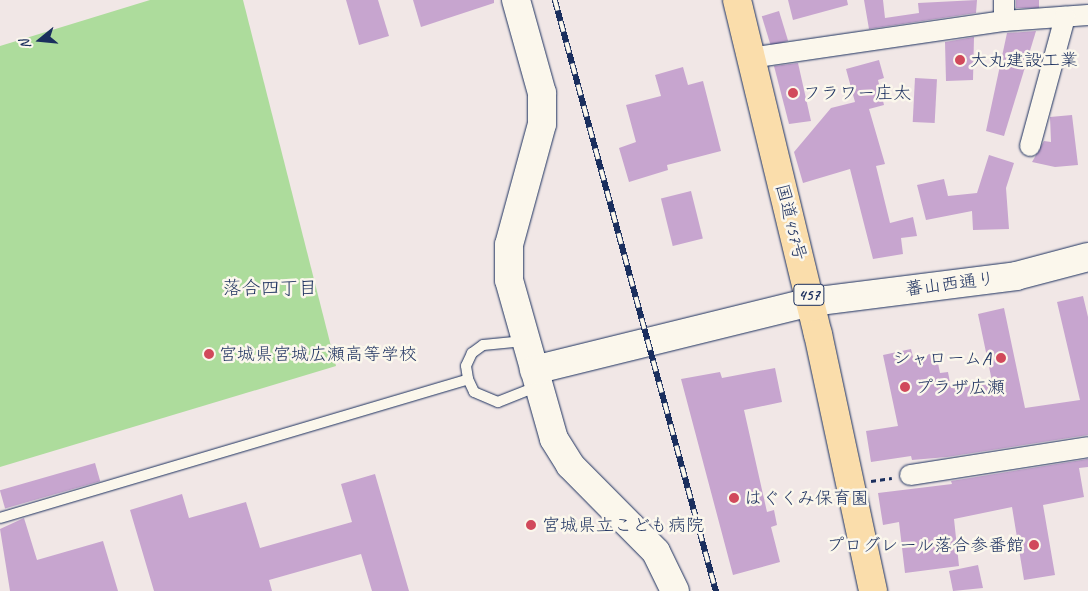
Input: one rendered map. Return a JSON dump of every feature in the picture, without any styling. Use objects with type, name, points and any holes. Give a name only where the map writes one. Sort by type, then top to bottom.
[{"type":"highway","name":"国道457号","points":[[737,0],[811,302],[873,591]]},
{"type":"street","points":[[516,0],[542,94],[542,124],[509,245],[509,280],[554,439],[570,465],[656,552],[675,591]]},
{"type":"street","points":[[1004,0],[1004,21]]},
{"type":"street","points":[[750,58],[1004,21],[1088,15]]},
{"type":"street","points":[[1030,146],[1065,17]]},
{"type":"street","name":"蕃山西通り","points":[[537,377],[811,302],[1016,276],[1088,257]]},
{"type":"street","points":[[910,475],[1088,448]]},
{"type":"lane","points":[[526,341],[483,345],[472,353],[466,366],[468,379],[474,392],[498,402],[537,377]]},
{"type":"lane","points":[[0,518],[468,379]]},
{"type":"path","points":[[868,482],[910,475]]},
{"type":"green space","points":[[150,0],[243,0],[336,366],[0,467],[0,46]]},
{"type":"building","points":[[346,0],[378,0],[389,36],[359,45]]},
{"type":"building","points":[[413,0],[494,0],[494,3],[421,27]]},
{"type":"building","points":[[788,0],[847,0],[848,5],[793,20]]},
{"type":"building","points":[[864,0],[883,0],[885,18],[919,13],[918,3],[977,0],[976,13],[869,29]]},
{"type":"building","points":[[1016,0],[1039,0],[1039,8],[1016,8]]},
{"type":"building","points":[[779,11],[788,41],[771,46],[762,16]]},
{"type":"building","points":[[1036,31],[1004,136],[986,131],[1007,33]]},
{"type":"building","name":"大丸建設工業","points":[[974,37],[973,80],[946,81],[945,42]]},
{"type":"building","points":[[879,60],[884,78],[878,80],[884,105],[869,109],[885,164],[876,166],[890,223],[913,217],[917,236],[901,238],[903,254],[873,259],[850,169],[803,183],[794,152],[831,108],[855,102],[846,69]]},
{"type":"building","name":"フラワー庄太","points":[[798,63],[811,121],[789,124],[774,66]]},
{"type":"building","points":[[683,67],[688,85],[703,81],[721,151],[667,165],[668,170],[629,182],[619,148],[636,142],[626,105],[661,96],[655,75]]},
{"type":"building","points":[[915,78],[937,79],[935,123],[913,122]]},
{"type":"building","points":[[1072,115],[1078,165],[1055,167],[1032,162],[1044,141],[1051,142],[1050,117]]},
{"type":"building","points":[[989,155],[1014,163],[1006,188],[1009,229],[973,230],[972,211],[926,220],[917,185],[944,179],[948,196],[977,193]]},
{"type":"building","points":[[691,191],[703,239],[673,246],[661,198]]},
{"type":"building","points":[[1083,296],[1088,317],[1088,435],[947,457],[912,460],[911,456],[871,462],[866,431],[898,426],[883,355],[911,349],[913,357],[936,353],[940,373],[948,372],[951,388],[992,381],[978,314],[1004,308],[1025,408],[1080,400],[1057,302]]},
{"type":"building","points":[[775,368],[782,402],[744,410],[767,512],[774,510],[777,525],[771,527],[780,562],[733,575],[681,379],[720,372],[722,378]]},
{"type":"building","points":[[1088,459],[1088,467],[1079,468],[1084,497],[1043,505],[1055,575],[1024,580],[1012,507],[954,519],[959,566],[905,573],[899,522],[883,525],[878,493],[952,484],[951,481]]},
{"type":"building","points":[[95,463],[100,481],[5,509],[0,490]]},
{"type":"building","points":[[375,474],[409,591],[372,591],[361,554],[269,580],[272,591],[154,591],[130,510],[182,494],[189,518],[246,502],[260,548],[352,522],[341,484]]},
{"type":"building","points":[[24,518],[37,560],[103,541],[118,591],[10,591],[0,529]]},
{"type":"building","points":[[978,565],[983,588],[953,591],[949,571]]},
{"type":"railway","points":[[555,0],[716,591]]},
{"type":"place","name":"大丸建設工業","points":[[960,60]]},
{"type":"place","name":"フラワー庄太","points":[[793,93]]},
{"type":"place","name":"宮城県宮城広瀬高等学校","points":[[209,354]]},
{"type":"place","name":"シャロームA","points":[[1001,358]]},
{"type":"place","name":"プラザ広瀬","points":[[905,387]]},
{"type":"place","name":"はぐくみ保育園","points":[[734,498]]},
{"type":"place","name":"宮城県立こども病院","points":[[531,525]]},
{"type":"place","name":"プログレール落合参番館","points":[[1034,545]]},
{"type":"district","name":"落合四丁目","points":[[270,289]]}]
